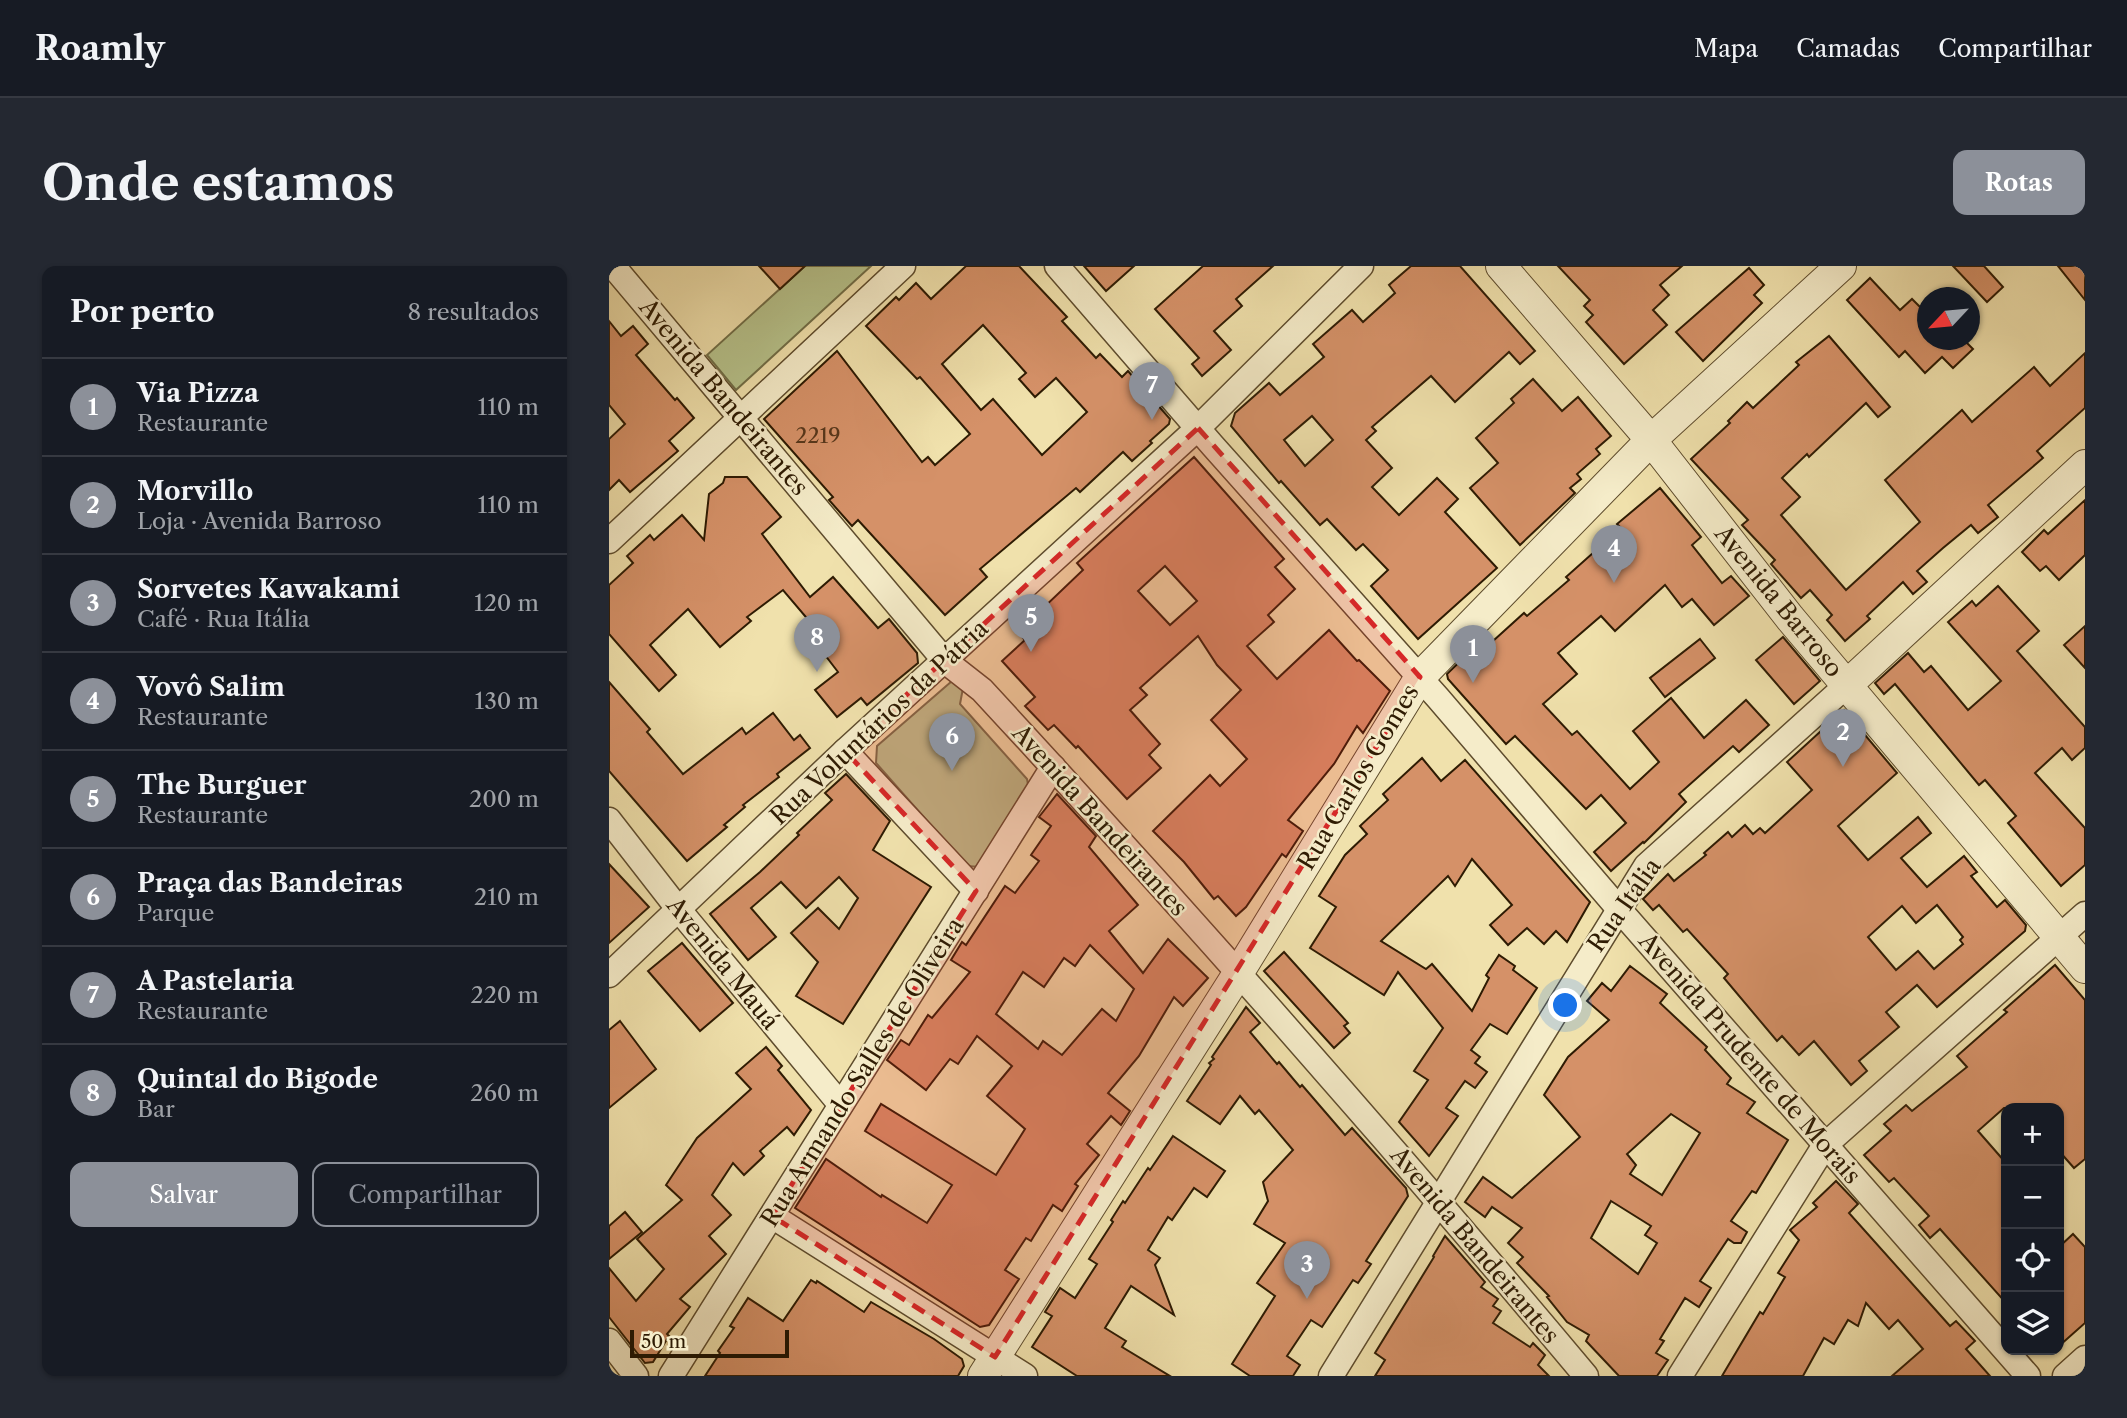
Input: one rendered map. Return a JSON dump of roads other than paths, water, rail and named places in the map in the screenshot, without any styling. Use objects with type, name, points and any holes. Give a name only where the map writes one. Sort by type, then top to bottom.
[{"type":"street","name":"Avenida Bandeirantes","points":[[613,266],[945,661],[982,691],[1239,972],[1439,1201],[1586,1376]]},
{"type":"street","points":[[609,541],[903,266]]},
{"type":"street","name":"Avenida Prudente de Morais","points":[[1057,266],[1420,677],[1618,908],[2028,1376]]},
{"type":"street","name":"Rua Voluntários da Pátria","points":[[609,975],[845,751],[1198,428],[1361,266]]},
{"type":"street","name":"Avenida Barroso","points":[[1501,266],[1651,440],[1790,618],[2085,968]]},
{"type":"street","name":"Rua Carlos Gomes","points":[[989,1367],[1239,972],[1420,677],[1651,440],[1841,266]]},
{"type":"street","name":"Rua Itália","points":[[1331,1376],[1646,866],[2085,465]]},
{"type":"street","points":[[845,751],[976,891]]},
{"type":"street","name":"Rua Armando Salles de Oliveira","points":[[671,1376],[1053,767]]},
{"type":"street","name":"Avenida Mauá","points":[[609,820],[840,1104]]},
{"type":"street","points":[[1680,1376],[1825,1145],[2085,914]]},
{"type":"street","points":[[772,1216],[989,1367],[1025,1376]]},
{"type":"street","points":[[609,1341],[636,1376]]},
{"type":"street","points":[[2065,1376],[2085,1358]]},
{"type":"place","name":"A Pastelaria","points":[[1152,420]]},
{"type":"place","name":"Vovô Salim","points":[[1614,583]]},
{"type":"place","name":"The Burguer","points":[[1031,652]]},
{"type":"place","name":"Quintal do Bigode","points":[[817,672]]},
{"type":"place","name":"Via Pizza","points":[[1473,683]]},
{"type":"place","name":"Morvillo","points":[[1843,767]]},
{"type":"place","name":"Praça das Bandeiras","points":[[952,771]]},
{"type":"place","name":"Sorvetes Kawakami","points":[[1307,1299]]}]
